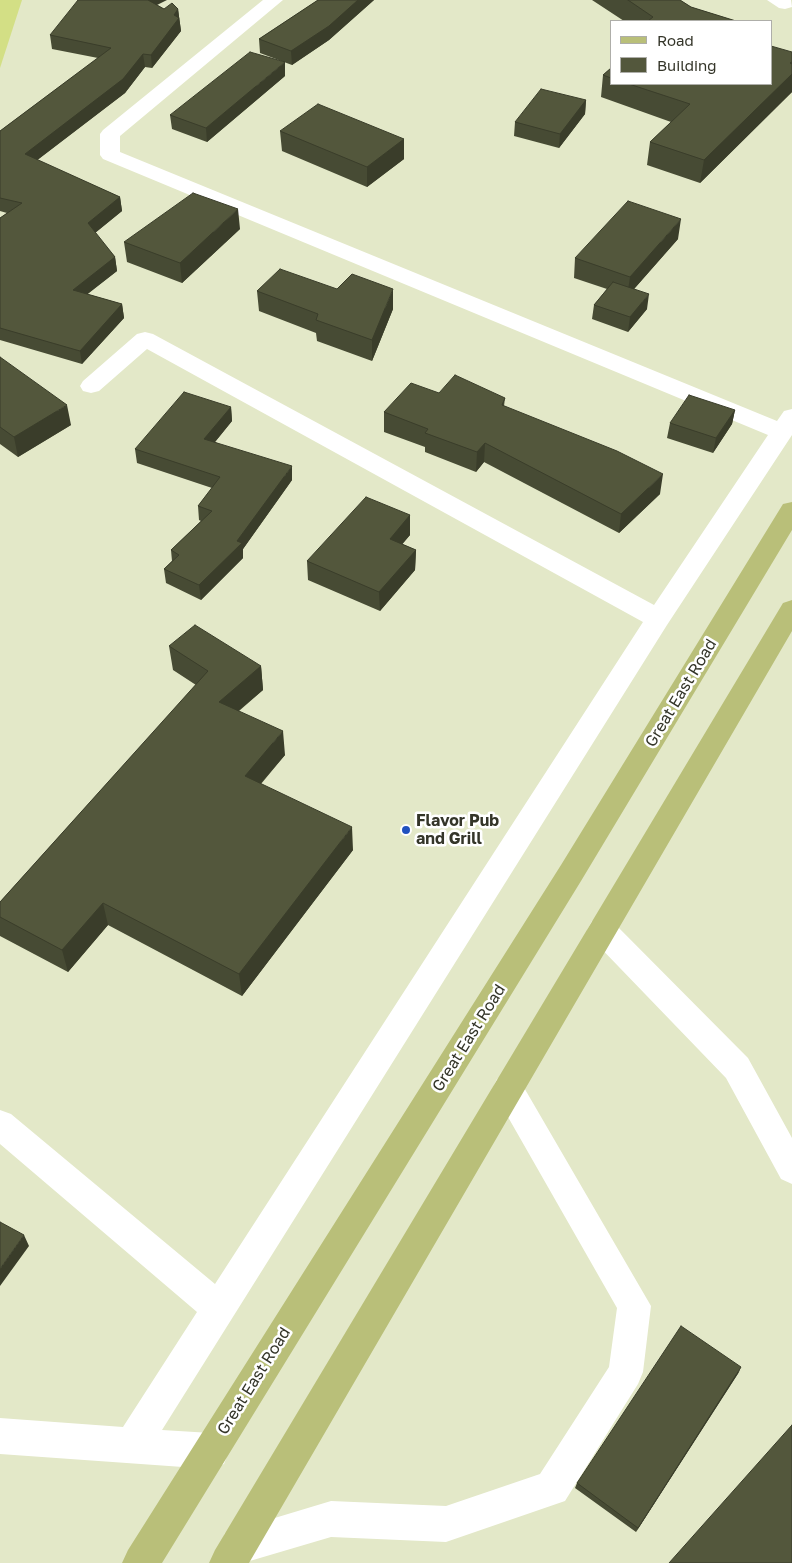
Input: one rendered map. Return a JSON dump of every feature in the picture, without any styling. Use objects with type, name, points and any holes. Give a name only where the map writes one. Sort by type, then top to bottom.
[{"type":"main road","name":"Great East Road","points":[[141,1563],[572,873],[792,510]]},
{"type":"main road","points":[[233,1554],[792,608]]},
{"type":"street","points":[[132,1445],[658,619],[787,424],[110,155],[110,134],[274,0]]},
{"type":"street","points":[[90,386],[145,339],[658,619]]},
{"type":"street","points":[[602,930],[737,1068],[792,1169]]},
{"type":"street","points":[[233,1554],[331,1519],[446,1524],[552,1488],[626,1372],[634,1306],[508,1089]]},
{"type":"street","points":[[0,1124],[219,1309]]},
{"type":"street","points":[[0,1436],[211,1451]]},
{"type":"green space","points":[[0,0],[22,0],[0,68]]},
{"type":"building","points":[[78,0],[148,0],[164,9],[172,3],[178,9],[174,15],[179,18],[151,55],[143,54],[123,79],[25,154],[120,197],[88,223],[115,257],[73,290],[122,304],[80,351],[0,328],[0,218],[22,203],[0,198],[0,131],[111,48],[50,35]]},
{"type":"building","points":[[318,0],[358,0],[329,26],[291,51],[259,39]]},
{"type":"building","points":[[628,0],[680,0],[691,7],[733,20],[649,20],[653,17]]},
{"type":"building","points":[[772,46],[792,52],[792,62],[790,63],[792,64],[792,74],[704,160],[650,142],[690,104],[632,85],[772,85]]},
{"type":"building","points":[[250,52],[285,62],[206,128],[170,115]]},
{"type":"building","points":[[610,69],[610,78],[603,75]]},
{"type":"building","points":[[541,89],[586,100],[560,134],[515,122]]},
{"type":"building","points":[[318,104],[404,139],[367,167],[280,131]]},
{"type":"building","points":[[193,193],[238,209],[180,263],[124,242]]},
{"type":"building","points":[[628,201],[681,219],[630,277],[575,258]]},
{"type":"building","points":[[280,269],[337,289],[352,274],[393,289],[372,340],[316,320],[318,314],[257,291]]},
{"type":"building","points":[[613,282],[649,294],[630,317],[594,305]]},
{"type":"building","points":[[0,357],[67,405],[14,437],[0,427]]},
{"type":"building","points":[[455,375],[505,398],[502,405],[617,451],[663,474],[621,514],[485,443],[477,452],[425,433],[428,429],[384,412],[411,383],[439,393]]},
{"type":"building","points":[[184,392],[231,407],[204,439],[292,466],[237,541],[242,543],[199,585],[164,569],[179,555],[171,550],[212,511],[198,506],[220,477],[135,449]]},
{"type":"building","points":[[689,395],[735,410],[716,438],[670,423]]},
{"type":"building","points":[[366,497],[410,515],[390,539],[416,550],[379,592],[307,561]]},
{"type":"building","points":[[195,625],[261,666],[219,702],[283,731],[245,776],[352,827],[239,974],[103,903],[62,950],[0,917],[0,902],[208,671],[169,646]]},
{"type":"building","points":[[0,1222],[24,1235],[0,1269]]},
{"type":"building","points":[[681,1326],[741,1367],[638,1528],[577,1483]]},
{"type":"building","points":[[792,1425],[792,1563],[669,1563]]},
{"type":"place","name":"Flavor Pub and Grill","points":[[406,830]]}]
